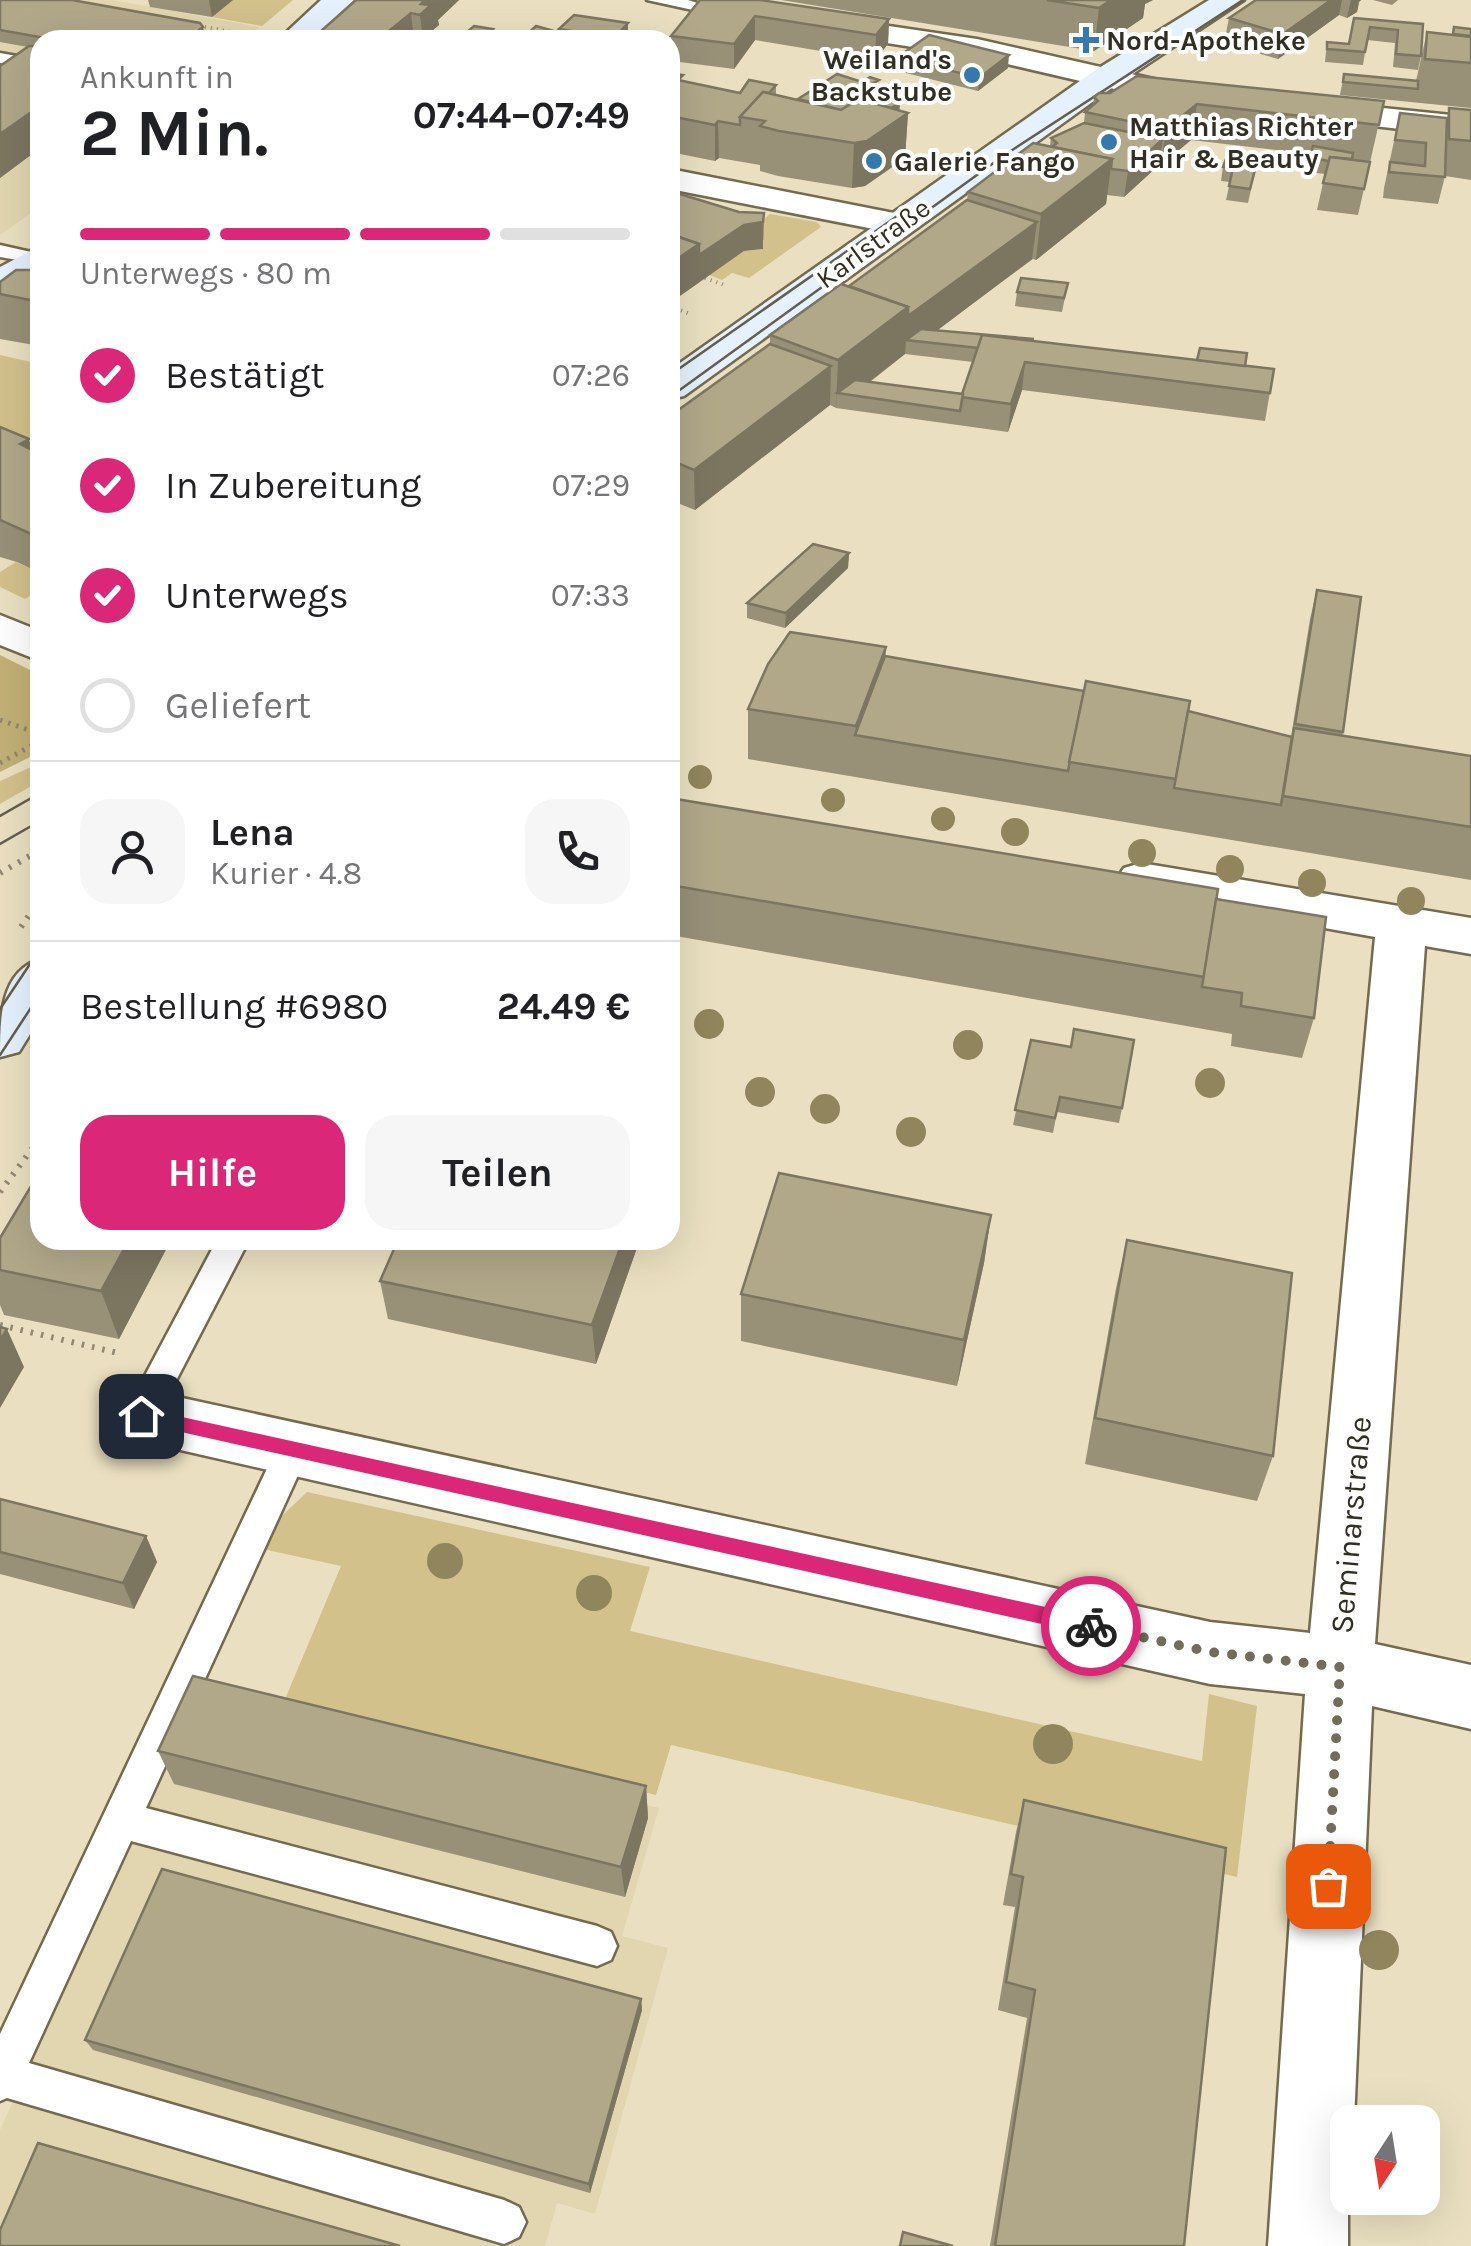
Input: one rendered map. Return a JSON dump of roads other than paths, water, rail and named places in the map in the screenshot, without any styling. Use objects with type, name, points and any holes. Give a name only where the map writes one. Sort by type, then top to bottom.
[{"type":"street","points":[[304,30],[338,0]]},
{"type":"street","name":"Karlstraße","points":[[680,381],[1105,78],[1228,0]]},
{"type":"street","points":[[702,7],[741,13]]},
{"type":"street","points":[[780,19],[977,48],[1175,97],[1234,103]]},
{"type":"street","points":[[1272,107],[1471,127]]},
{"type":"street","points":[[680,182],[900,224]]},
{"type":"street","points":[[0,282],[30,264]]},
{"type":"street","points":[[0,628],[30,643]]},
{"type":"street","points":[[1093,872],[1471,936]]},
{"type":"street","name":"Seminarstraße","points":[[1308,2246],[1340,1667],[1401,924]]},
{"type":"street","points":[[0,1038],[30,992]]},
{"type":"street","points":[[154,1390],[294,1449],[1210,1652],[1340,1667],[1471,1697]]},
{"type":"lane","points":[[655,0],[702,7]]},
{"type":"lane","points":[[0,58],[30,63]]},
{"type":"lane","points":[[0,83],[30,67]]},
{"type":"lane","points":[[0,251],[30,256]]},
{"type":"lane","points":[[154,1390],[227,1250]]},
{"type":"lane","points":[[294,1449],[1,2078],[504,2222]]},
{"type":"lane","points":[[121,1820],[598,1946]]},
{"type":"tram line","points":[[680,390],[1006,154],[1243,0]]},
{"type":"tram line","points":[[680,368],[903,212]]},
{"type":"tram line","points":[[0,816],[30,799]]},
{"type":"tram line","points":[[0,844],[30,827]]},
{"type":"tram line","points":[[0,1009],[30,964]]},
{"type":"tram line","points":[[0,1055],[30,1009]]},
{"type":"place","name":"Nord-Apotheke","points":[[1086,40]]},
{"type":"place","name":"Weiland's Backstube","points":[[972,75]]},
{"type":"place","name":"Matthias Richter Hair & Beauty","points":[[1109,142]]},
{"type":"place","name":"Galerie Fango","points":[[874,161]]}]
